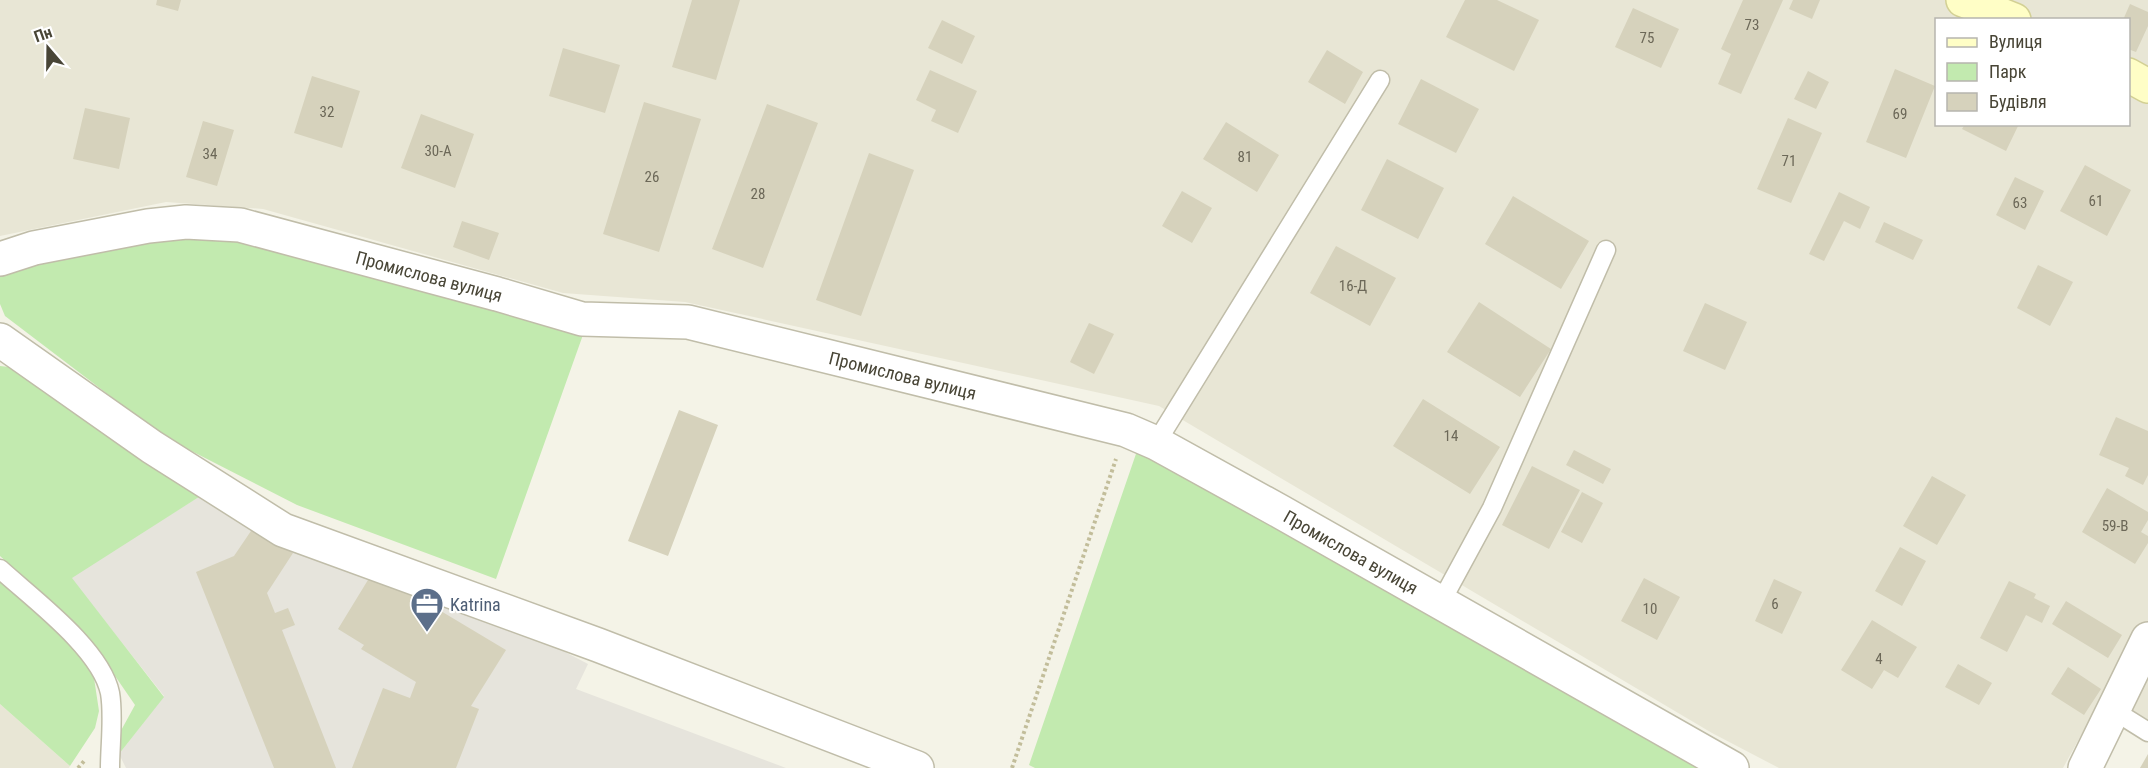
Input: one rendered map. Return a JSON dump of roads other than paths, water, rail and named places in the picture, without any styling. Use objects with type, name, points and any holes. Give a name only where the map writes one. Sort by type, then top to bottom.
[{"type":"street","points":[[1964,0],[2009,18]]},
{"type":"street","points":[[2130,76],[2148,86]]},
{"type":"street","name":"Промислова вулиця","points":[[0,258],[34,248],[148,226],[186,222],[240,225],[497,294],[582,320],[687,322],[1126,430],[1156,443],[1732,768]]},
{"type":"street","points":[[0,340],[152,447],[283,530],[598,645],[917,768]]},
{"type":"street","points":[[2085,768],[2148,639]]},
{"type":"lane","points":[[1156,443],[1380,80]]},
{"type":"lane","points":[[1441,602],[1492,508],[1606,250]]},
{"type":"lane","points":[[0,569],[82,643],[96,662],[110,692],[110,768]]},
{"type":"lane","points":[[2114,710],[2148,732]]},
{"type":"place","name":"Katrina","points":[[427,633]]}]
